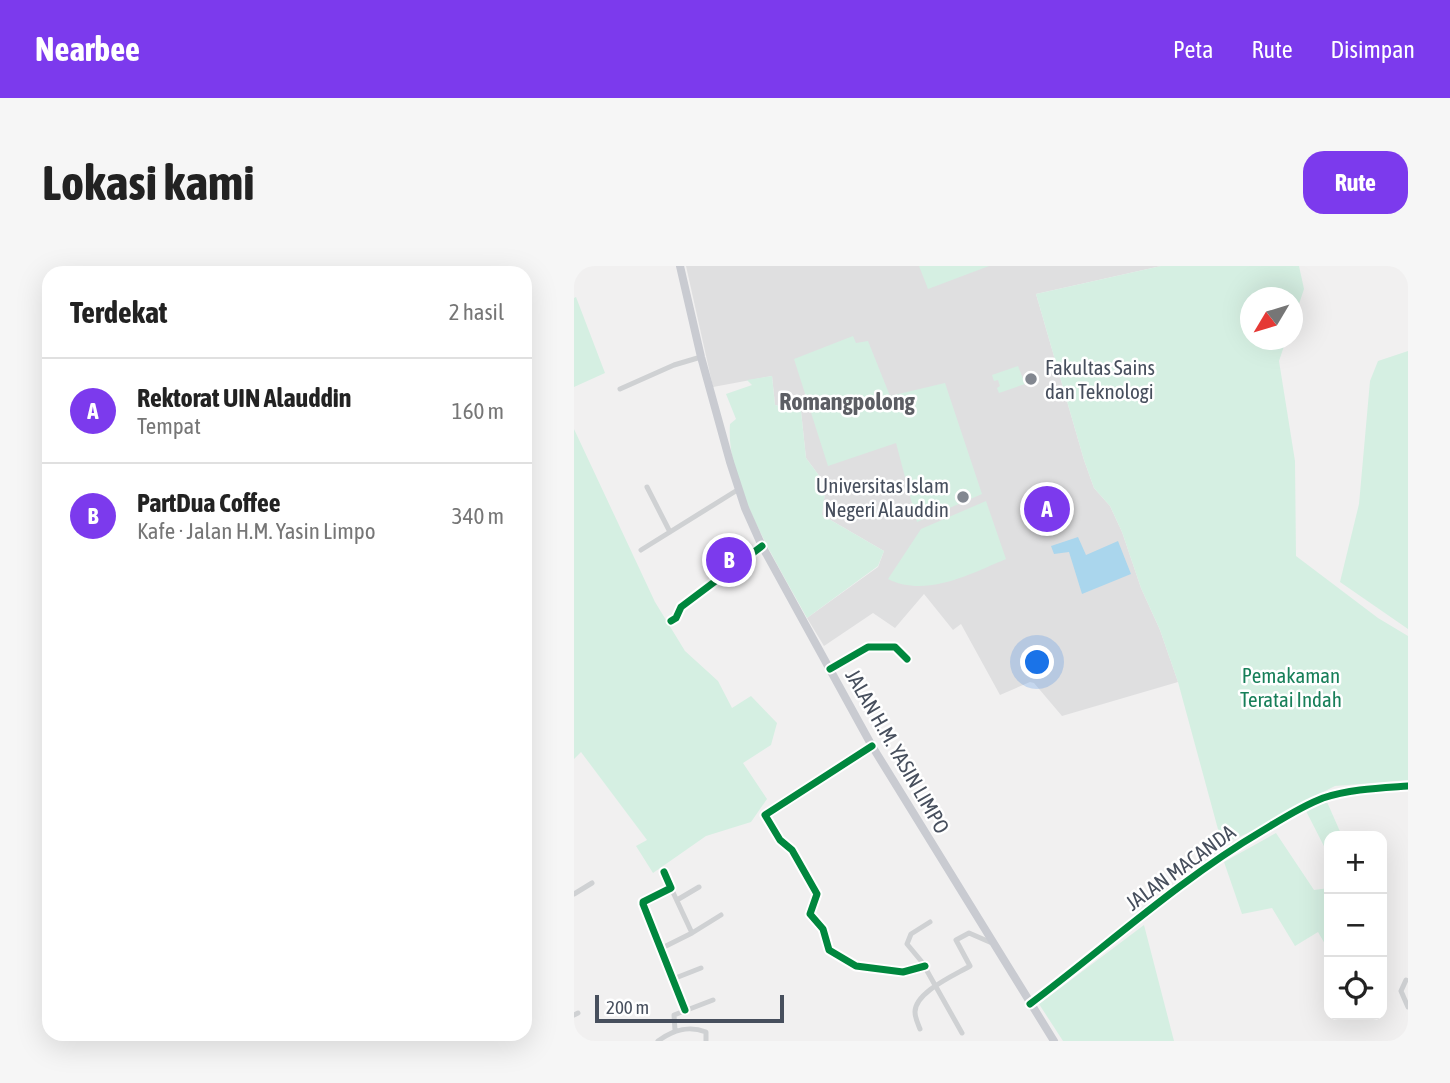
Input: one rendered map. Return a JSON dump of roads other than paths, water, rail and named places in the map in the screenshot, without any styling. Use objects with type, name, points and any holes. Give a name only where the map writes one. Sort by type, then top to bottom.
[{"type":"main road","name":"JALAN H.M. YASIN LIMPO","points":[[680,266],[701,357],[738,489],[762,546],[872,746],[1054,1041]]},
{"type":"street","points":[[620,388],[674,365],[701,357]]},
{"type":"street","points":[[647,487],[670,532]]},
{"type":"street","points":[[641,550],[738,489]]},
{"type":"street","points":[[671,621],[676,618],[681,607],[762,546]]},
{"type":"street","points":[[830,669],[868,647],[895,647],[907,659]]},
{"type":"street","points":[[872,746],[765,815],[780,839],[792,850],[817,894],[810,914],[823,929],[830,950],[856,966],[903,972],[925,966]]},
{"type":"street","name":"JALAN MACANDA","points":[[1030,1004],[1194,875],[1273,825],[1306,806],[1334,795],[1408,786]]},
{"type":"street","points":[[664,872],[692,933]]},
{"type":"street","points":[[574,894],[592,883]]},
{"type":"street","points":[[677,900],[699,887]]},
{"type":"street","points":[[671,888],[643,903],[685,1010]]},
{"type":"street","points":[[662,948],[721,915]]},
{"type":"street","points":[[930,922],[916,929],[907,941],[925,966],[962,1033]]},
{"type":"street","points":[[920,1028],[915,1011],[923,998],[936,985],[970,966],[956,940],[970,933],[992,943]]},
{"type":"street","points":[[673,979],[701,968]]},
{"type":"street","points":[[1406,980],[1401,991],[1408,1007]]},
{"type":"street","points":[[676,1030],[673,1016],[712,1000]]},
{"type":"street","points":[[658,1041],[676,1030],[701,1030],[706,1032],[706,1041]]},
{"type":"water","points":[[1078,537],[1086,555],[1118,541],[1131,574],[1082,594],[1069,552],[1054,554],[1051,546]]},
{"type":"place","name":"Fakultas Sains dan Teknologi","points":[[1031,379]]},
{"type":"place","name":"Universitas Islam Negeri Alauddin","points":[[963,497]]},
{"type":"place","name":"Rektorat UIN Alauddin","points":[[1047,509]]},
{"type":"place","name":"PartDua Coffee","points":[[729,560]]},
{"type":"district","name":"Romangpolong","points":[[847,401]]},
{"type":"park label","name":"Pemakaman Teratai Indah","points":[[1291,687]]}]
